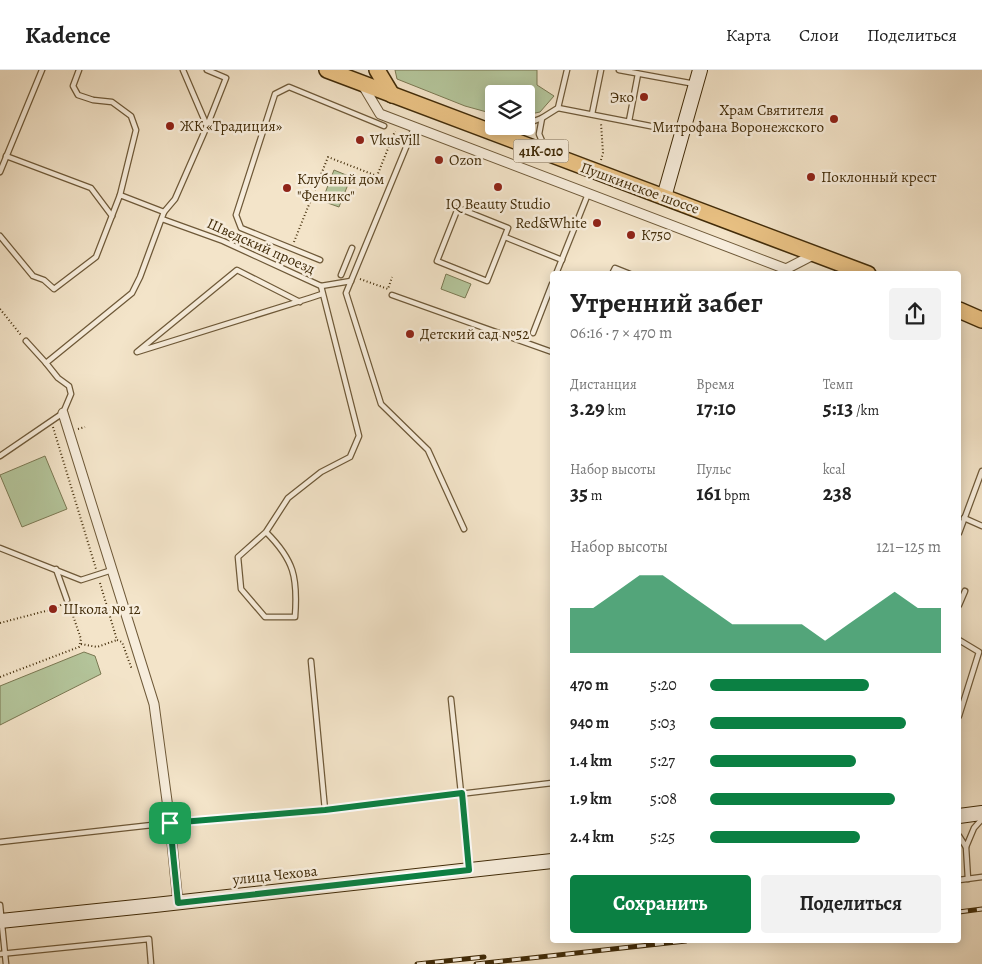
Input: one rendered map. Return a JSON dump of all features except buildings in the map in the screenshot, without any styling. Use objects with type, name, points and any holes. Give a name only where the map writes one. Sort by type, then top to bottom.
[{"type":"main road","name":"Пушкинское шоссе","points":[[327,70],[485,130]]},
{"type":"main road","points":[[377,70],[392,95]]},
{"type":"main road","name":"Пушкинское шоссе","points":[[497,135],[858,271]]},
{"type":"main road","points":[[961,311],[982,320]]},
{"type":"street","points":[[664,197],[700,70]]},
{"type":"street","points":[[362,84],[380,114],[786,269],[816,254]]},
{"type":"street","points":[[64,413],[154,704],[170,823],[178,903]]},
{"type":"street","points":[[961,816],[982,813]]},
{"type":"street","name":"улица Чехова","points":[[1,921],[178,903],[550,860]]},
{"type":"lane","points":[[0,172],[42,70]]},
{"type":"lane","points":[[0,236],[33,276],[44,280],[54,289],[96,257],[120,195],[136,130],[132,116],[112,102],[92,100],[78,95],[73,86],[79,70]]},
{"type":"lane","points":[[183,70],[207,126]]},
{"type":"lane","points":[[46,363],[132,293],[140,277],[164,212],[175,199],[226,78],[207,70]]},
{"type":"lane","points":[[558,108],[567,70]]},
{"type":"lane","points":[[592,114],[601,70]]},
{"type":"lane","points":[[619,70],[696,85]]},
{"type":"lane","points":[[629,121],[638,74]]},
{"type":"lane","points":[[320,260],[241,228],[236,215],[276,94],[289,87],[384,126]]},
{"type":"lane","points":[[535,121],[558,108],[682,132]]},
{"type":"lane","points":[[542,118],[539,134],[547,154]]},
{"type":"lane","points":[[414,128],[346,292],[381,404],[428,450],[464,529]]},
{"type":"lane","points":[[6,156],[91,188],[112,216]]},
{"type":"lane","points":[[557,271],[588,194]]},
{"type":"lane","points":[[120,195],[164,212]]},
{"type":"lane","points":[[458,208],[508,228],[504,237],[487,281],[437,261],[458,208]]},
{"type":"lane","name":"Шведский проезд","points":[[162,219],[223,241],[321,286],[353,278]]},
{"type":"lane","points":[[504,237],[562,260]]},
{"type":"lane","points":[[341,276],[352,248]]},
{"type":"lane","points":[[300,302],[237,270],[137,352],[300,302],[322,294]]},
{"type":"lane","points":[[266,532],[282,548],[290,561],[297,592],[295,617],[265,617],[241,590],[238,557],[266,532],[288,498],[321,472],[350,456],[359,436],[321,286]]},
{"type":"lane","points":[[533,333],[550,289]]},
{"type":"lane","points":[[392,295],[550,351]]},
{"type":"lane","points":[[0,456],[64,413],[71,394],[69,386],[58,378],[26,341]]},
{"type":"lane","points":[[961,527],[982,471]]},
{"type":"lane","points":[[964,518],[982,526]]},
{"type":"lane","points":[[0,548],[81,580],[112,570]]},
{"type":"lane","points":[[56,569],[67,600]]},
{"type":"lane","points":[[961,600],[965,590]]},
{"type":"lane","points":[[961,641],[979,652],[961,710]]},
{"type":"lane","points":[[311,661],[325,810]]},
{"type":"lane","points":[[451,699],[469,870]]},
{"type":"lane","points":[[0,842],[170,823],[325,810],[550,784]]},
{"type":"lane","points":[[968,879],[966,847],[974,828],[982,819]]},
{"type":"lane","points":[[961,839],[966,847]]},
{"type":"lane","points":[[961,880],[982,877]]},
{"type":"lane","points":[[0,905],[2,954],[6,964]]},
{"type":"lane","points":[[2,954],[149,939],[151,964]]},
{"type":"path","points":[[601,121],[603,153],[601,160]]},
{"type":"path","points":[[292,249],[328,157],[377,176],[397,125]]},
{"type":"path","points":[[353,278],[388,289],[392,277]]},
{"type":"path","points":[[0,309],[26,341]]},
{"type":"path","points":[[53,427],[117,640]]},
{"type":"path","points":[[76,430],[85,427]]},
{"type":"path","points":[[0,624],[57,608],[67,600],[81,639],[81,644],[76,649],[0,676]]},
{"type":"path","points":[[81,644],[97,647],[117,640],[122,642],[130,667],[136,666]]},
{"type":"green space","points":[[395,70],[537,70],[537,85],[554,96],[540,112],[535,113],[535,85],[485,85],[485,112],[465,106],[397,79]]},
{"type":"green space","points":[[334,170],[351,177],[339,207],[322,201]]},
{"type":"green space","points":[[446,274],[471,284],[465,298],[441,289]]},
{"type":"green space","points":[[45,456],[67,509],[22,527],[0,475]]},
{"type":"green space","points":[[84,652],[95,656],[101,674],[0,725],[0,686]]},
{"type":"railway","points":[[961,912],[982,909]]},
{"type":"railway","points":[[476,964],[668,943]]},
{"type":"railway","points":[[417,964],[484,957]]},
{"type":"place","name":"Эко","points":[[644,97]]},
{"type":"place","name":"Храм Святителя Митрофана Воронежского","points":[[834,119]]},
{"type":"place","name":"ЖК «Традиция»","points":[[170,126]]},
{"type":"place","name":"VkusVill","points":[[360,140]]},
{"type":"place","name":"Ozon","points":[[439,160]]},
{"type":"place","name":"Поклонный крест","points":[[811,177]]},
{"type":"place","name":"IQ Beauty Studio","points":[[498,187]]},
{"type":"place","name":"Клубный дом \"Феникс\"","points":[[287,188]]},
{"type":"place","name":"Red&White","points":[[597,223]]},
{"type":"place","name":"К750","points":[[631,235]]},
{"type":"place","name":"Детский сад №52","points":[[410,334]]},
{"type":"place","name":"Школа № 12","points":[[53,609]]},
{"type":"route","points":[[462,793],[469,870],[178,903],[170,823],[325,810],[462,793]]}]
